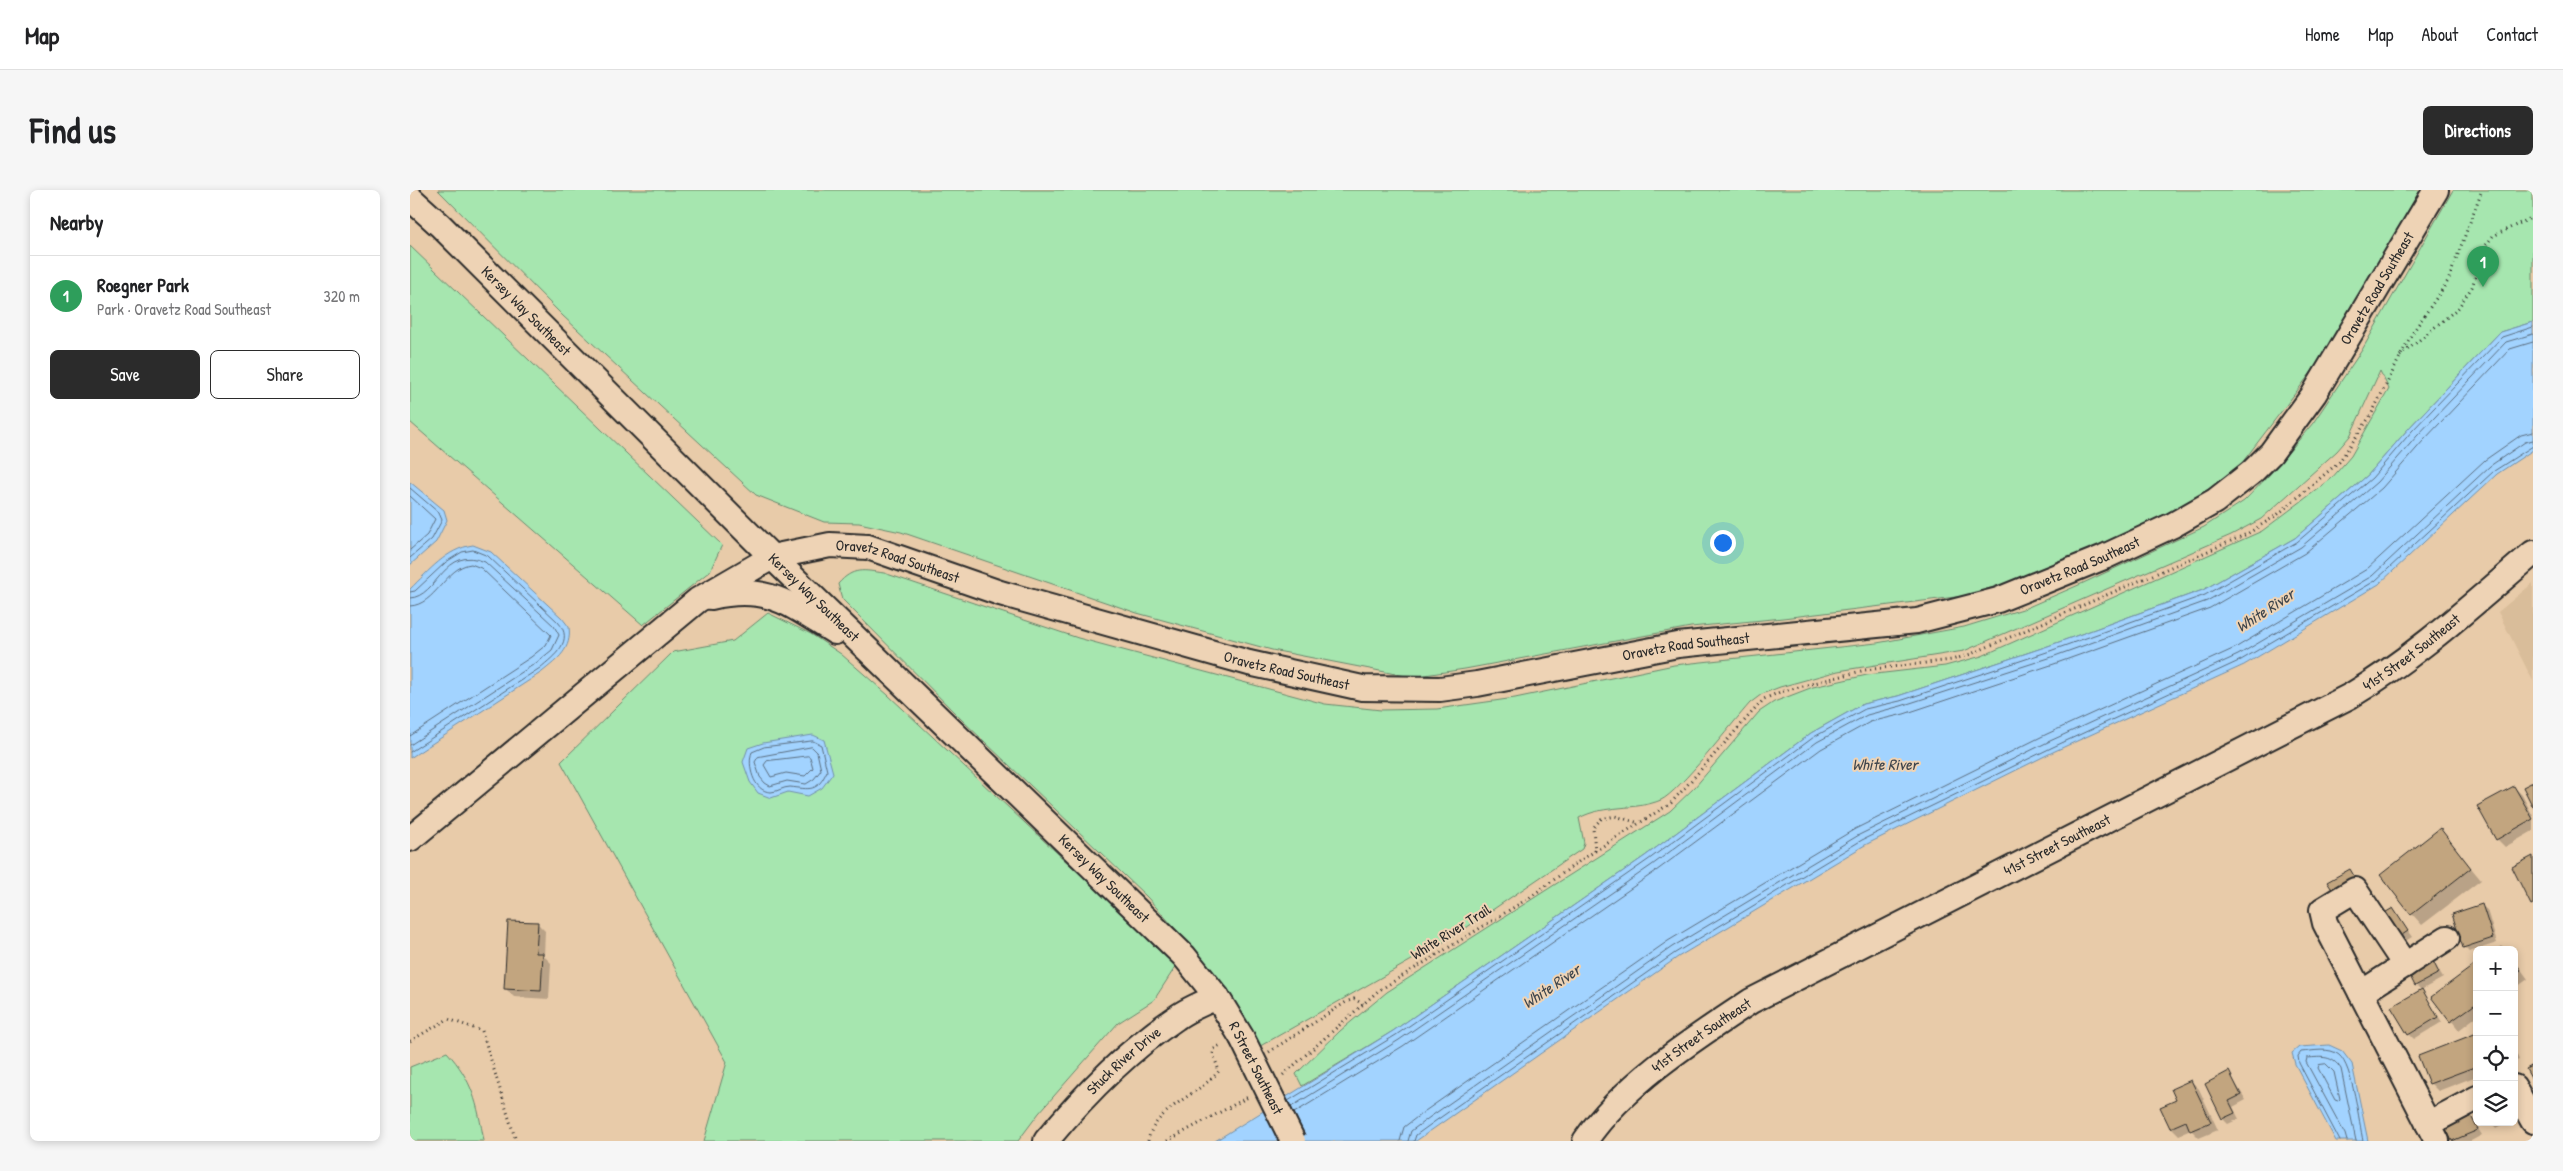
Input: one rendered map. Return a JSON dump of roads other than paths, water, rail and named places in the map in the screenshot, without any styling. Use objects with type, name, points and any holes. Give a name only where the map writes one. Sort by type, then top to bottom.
[{"type":"street","name":"Oravetz Road Southeast","points":[[410,839],[698,600],[772,557],[830,545],[868,547],[1000,593],[1107,624],[1258,666],[1362,688],[1440,689],[1477,684],[1678,645],[1917,621],[1998,600],[2039,585],[2173,525],[2233,488],[2270,452],[2314,394],[2436,190]]},
{"type":"street","name":"Kersey Way Southeast","points":[[410,198],[440,225],[772,557],[1184,956],[1217,997]]},
{"type":"street","name":"41st Street Southeast","points":[[1585,1141],[1623,1098],[1660,1065],[1751,1001],[2350,696],[2388,674],[2419,650],[2533,553]]},
{"type":"street","points":[[698,600],[727,594],[753,592],[779,599],[873,654]]},
{"type":"street","points":[[2405,965],[2354,890],[2322,910],[2325,923],[2432,1133],[2473,1101]]},
{"type":"street","points":[[2360,993],[2448,938]]},
{"type":"street","name":"R Street Southeast","points":[[1217,997],[1241,1036],[1293,1141]]},
{"type":"street","name":"Stuck River Drive","points":[[1046,1141],[1078,1102],[1125,1059],[1177,1017],[1217,997]]},
{"type":"street","points":[[2518,1094],[2533,1121]]},
{"type":"water","name":"White River","points":[[2533,322],[2533,450],[2497,474],[2379,584],[2244,665],[2055,751],[1865,845],[1678,957],[1416,1141],[1215,1141],[1393,1031],[1645,856],[1811,733],[1863,704],[1898,696],[2048,646],[2203,590],[2295,538],[2368,475],[2409,428],[2500,332]]},
{"type":"water","points":[[410,482],[444,510],[447,520],[436,542],[410,565]]},
{"type":"water","points":[[473,545],[491,552],[562,618],[569,627],[568,641],[563,653],[542,672],[410,758],[410,589],[446,556],[463,547]]},
{"type":"water","points":[[813,735],[824,740],[833,773],[822,788],[808,796],[788,792],[771,798],[758,793],[750,782],[743,762],[748,748],[763,743]]},
{"type":"water","points":[[2329,1045],[2342,1051],[2352,1064],[2368,1141],[2336,1141],[2295,1064],[2292,1053],[2299,1047]]},
{"type":"place","name":"Roegner Park","points":[[2483,287]]}]
